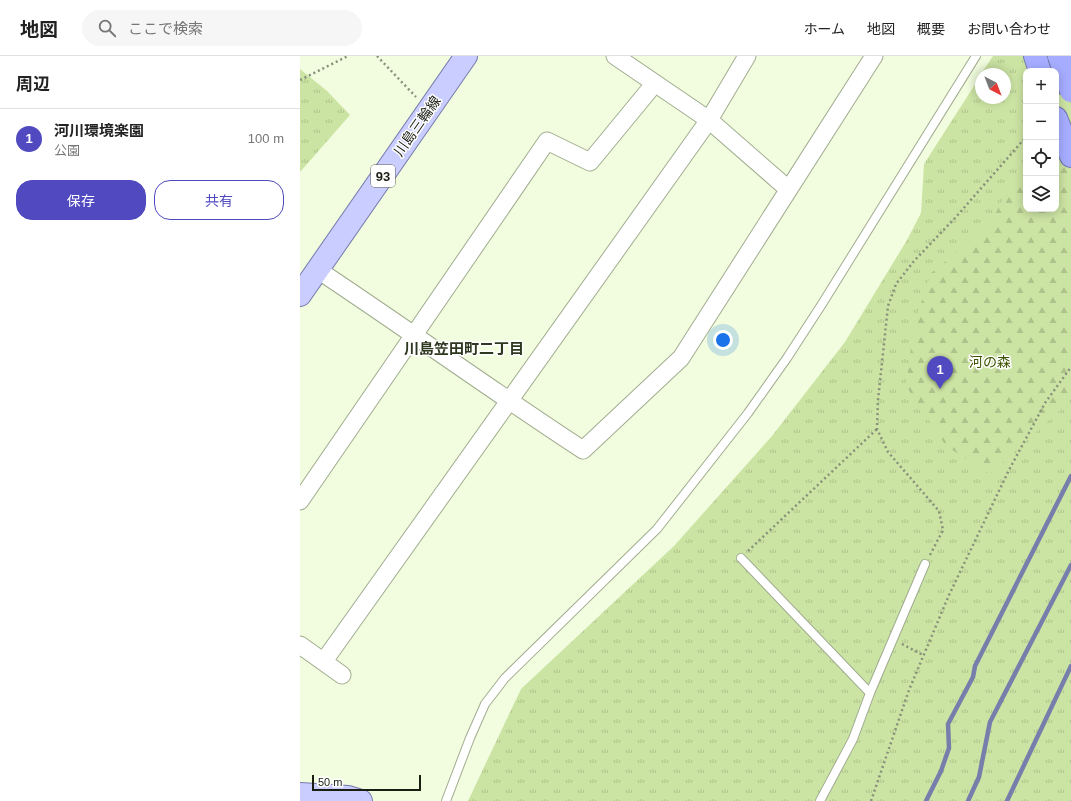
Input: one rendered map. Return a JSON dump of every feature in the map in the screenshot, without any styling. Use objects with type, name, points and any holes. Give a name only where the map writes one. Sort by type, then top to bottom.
[{"type":"highway","points":[[1035,56],[1039,68]]},
{"type":"highway","points":[[1059,56],[1071,91]]},
{"type":"highway","points":[[1059,126],[1071,156]]},
{"type":"main road","name":"川島三輪線","points":[[300,295],[466,56]]},
{"type":"main road","points":[[300,794],[348,797],[361,801]]},
{"type":"street","points":[[615,56],[709,120],[788,189]]},
{"type":"street","points":[[324,662],[709,120],[747,56]]},
{"type":"street","points":[[318,270],[416,335],[509,402],[583,450],[681,358],[874,56]]},
{"type":"street","points":[[300,501],[416,335],[547,141],[590,162],[655,83]]},
{"type":"street","points":[[300,645],[342,675]]},
{"type":"lane","points":[[446,801],[470,738],[485,704],[505,678],[657,529],[743,419],[787,358],[814,316],[976,56]]},
{"type":"lane","points":[[741,558],[870,693]]},
{"type":"lane","points":[[820,801],[853,739],[870,693],[925,564]]},
{"type":"path","points":[[300,80],[348,56]]},
{"type":"path","points":[[377,56],[428,110]]},
{"type":"path","points":[[925,564],[943,530],[939,511],[888,452],[877,429],[878,400],[888,306],[896,284],[914,261],[955,218],[1023,140]]},
{"type":"path","points":[[871,801],[875,794],[909,690],[949,595],[1009,470],[1045,403],[1071,367]]},
{"type":"path","points":[[741,558],[877,429]]},
{"type":"path","points":[[893,639],[923,655]]},
{"type":"green space","points":[[993,56],[1071,56],[1071,801],[468,801],[521,689],[674,546],[772,436],[845,342],[907,240],[921,213],[924,164],[975,84],[975,104],[1011,104],[1011,68],[985,68]]},
{"type":"green space","points":[[300,69],[327,91],[350,115],[300,172]]},
{"type":"green space","name":"河の森","points":[[1071,114],[1071,394],[1060,410],[990,474],[946,446],[906,386],[914,325],[931,273],[989,226],[1005,195],[1023,175],[1023,212],[1059,212],[1059,130]]},
{"type":"waterway","points":[[926,801],[941,771],[949,748],[948,724],[973,677],[975,666],[1071,476]]},
{"type":"waterway","points":[[968,801],[979,777],[990,722],[1071,565]]},
{"type":"waterway","points":[[1007,801],[1071,666]]},
{"type":"place","name":"河川環境楽園","points":[[940,389]]},
{"type":"district","name":"川島笠田町二丁目","points":[[464,348]]}]
